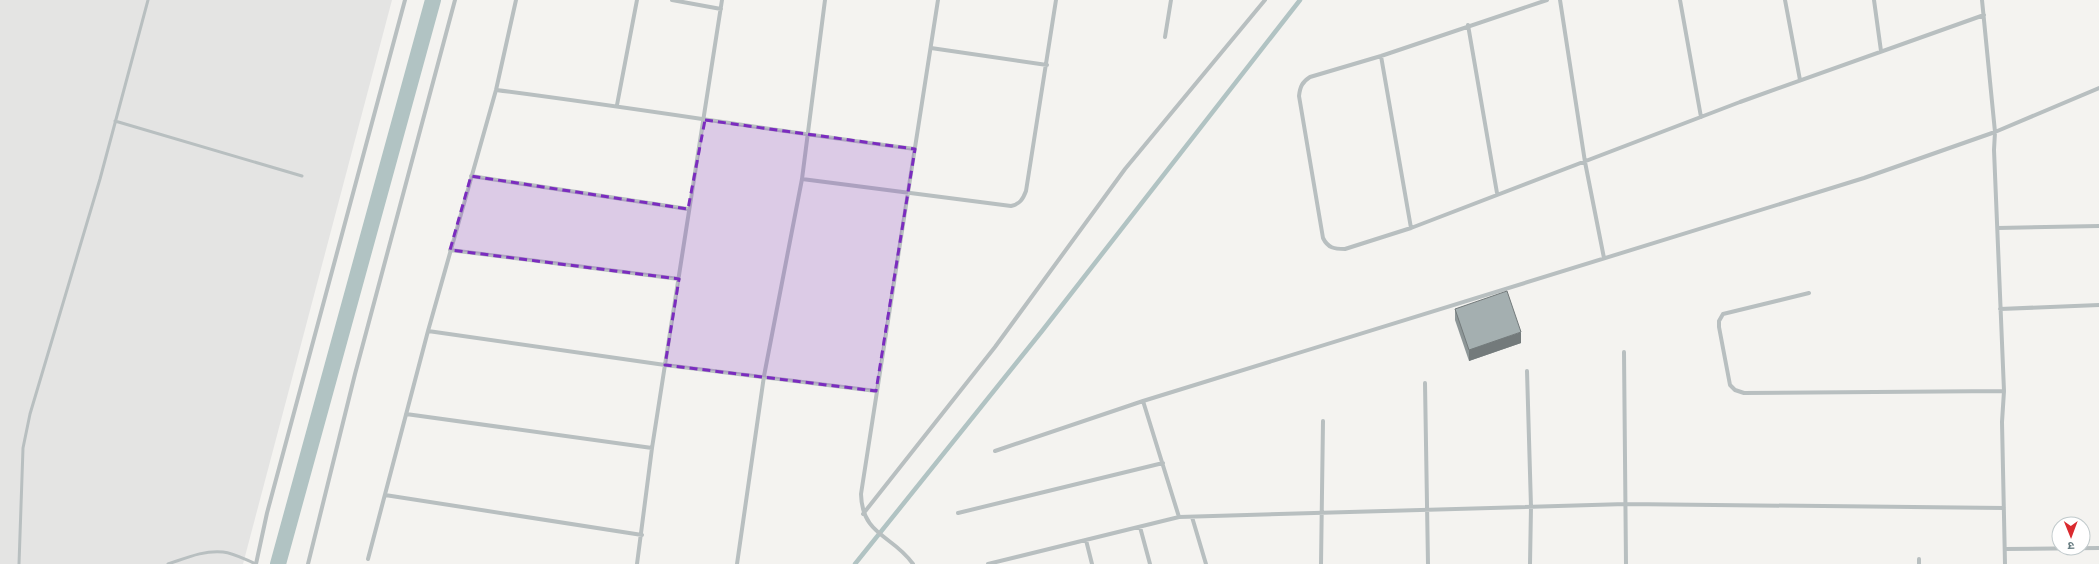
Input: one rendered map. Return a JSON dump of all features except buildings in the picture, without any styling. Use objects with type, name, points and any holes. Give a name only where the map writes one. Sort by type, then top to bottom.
[{"type":"street","points":[[256,564],[267,513],[405,0]]},
{"type":"street","points":[[308,564],[357,366],[455,0]]},
{"type":"street","points":[[368,559],[450,250],[496,90],[516,0]]},
{"type":"street","points":[[617,105],[637,0]]},
{"type":"street","points":[[672,0],[721,9]]},
{"type":"street","points":[[637,564],[642,535],[652,448],[679,279],[688,208],[705,120],[722,0]]},
{"type":"street","points":[[737,564],[764,376],[809,135],[825,0]]},
{"type":"street","points":[[913,564],[901,551],[868,524],[863,514],[861,494],[899,239],[908,194],[938,0]]},
{"type":"street","points":[[802,179],[908,194],[1011,206],[1018,204],[1023,199],[1026,191],[1056,0]]},
{"type":"street","points":[[1165,37],[1171,0]]},
{"type":"street","points":[[863,514],[995,347],[1125,168],[1265,0]]},
{"type":"street","points":[[1547,0],[1468,25],[1381,56],[1310,77],[1304,81],[1300,89],[1322,231],[1327,245],[1336,249],[1345,249],[1411,228],[1497,193],[1585,162],[1800,80],[1984,15]]},
{"type":"street","points":[[1560,0],[1585,162],[1604,258]]},
{"type":"street","points":[[1680,0],[1701,117]]},
{"type":"street","points":[[1785,0],[1800,80]]},
{"type":"street","points":[[1874,0],[1881,52]]},
{"type":"street","points":[[1982,0],[1995,132],[1994,150],[2004,391],[2005,564]]},
{"type":"street","points":[[1468,25],[1497,193]]},
{"type":"street","points":[[931,48],[1047,65]]},
{"type":"street","points":[[1381,56],[1411,228]]},
{"type":"street","points":[[995,451],[1143,400],[1864,178],[1995,132],[2099,88]]},
{"type":"street","points":[[496,90],[617,105],[705,120],[915,149]]},
{"type":"street","points":[[471,176],[688,208]]},
{"type":"street","points":[[1998,228],[2099,226]]},
{"type":"street","points":[[450,250],[679,279]]},
{"type":"street","points":[[1809,293],[1723,314],[1719,320],[1719,327],[1730,384],[1735,390],[1744,393],[2004,391]]},
{"type":"street","points":[[2000,309],[2099,305]]},
{"type":"street","points":[[428,331],[666,365],[876,391]]},
{"type":"street","points":[[1624,352],[1626,564]]},
{"type":"street","points":[[1527,371],[1532,507],[1530,564]]},
{"type":"street","points":[[1425,383],[1428,564]]},
{"type":"street","points":[[1143,400],[1179,517]]},
{"type":"street","points":[[406,414],[652,448]]},
{"type":"street","points":[[1321,564],[1324,421]]},
{"type":"street","points":[[958,513],[1163,463]]},
{"type":"street","points":[[385,495],[642,535]]},
{"type":"street","points":[[988,564],[1179,517],[1626,504],[2004,508]]},
{"type":"street","points":[[1192,517],[1206,564]]},
{"type":"street","points":[[1140,527],[1150,564]]},
{"type":"street","points":[[1086,540],[1092,564]]},
{"type":"street","points":[[2005,549],[2099,548]]},
{"type":"street","points":[[1011,559],[1012,564]]},
{"type":"street","points":[[1919,559],[1919,564]]},
{"type":"lane","points":[[19,564],[24,448],[30,414],[115,121],[148,0]]},
{"type":"lane","points":[[115,121],[302,176]]},
{"type":"lane","points":[[168,564],[199,554],[214,552],[225,552],[256,564]]},
{"type":"highlighted area","points":[[705,120],[915,149],[876,391],[665,365],[679,279],[450,250],[471,176],[688,209]]},
{"type":"shaded area","points":[[0,0],[392,0],[243,564],[0,564]]},
{"type":"waterway","points":[[278,564],[433,0]]},
{"type":"waterway","points":[[855,564],[1042,331],[1300,0]]}]
